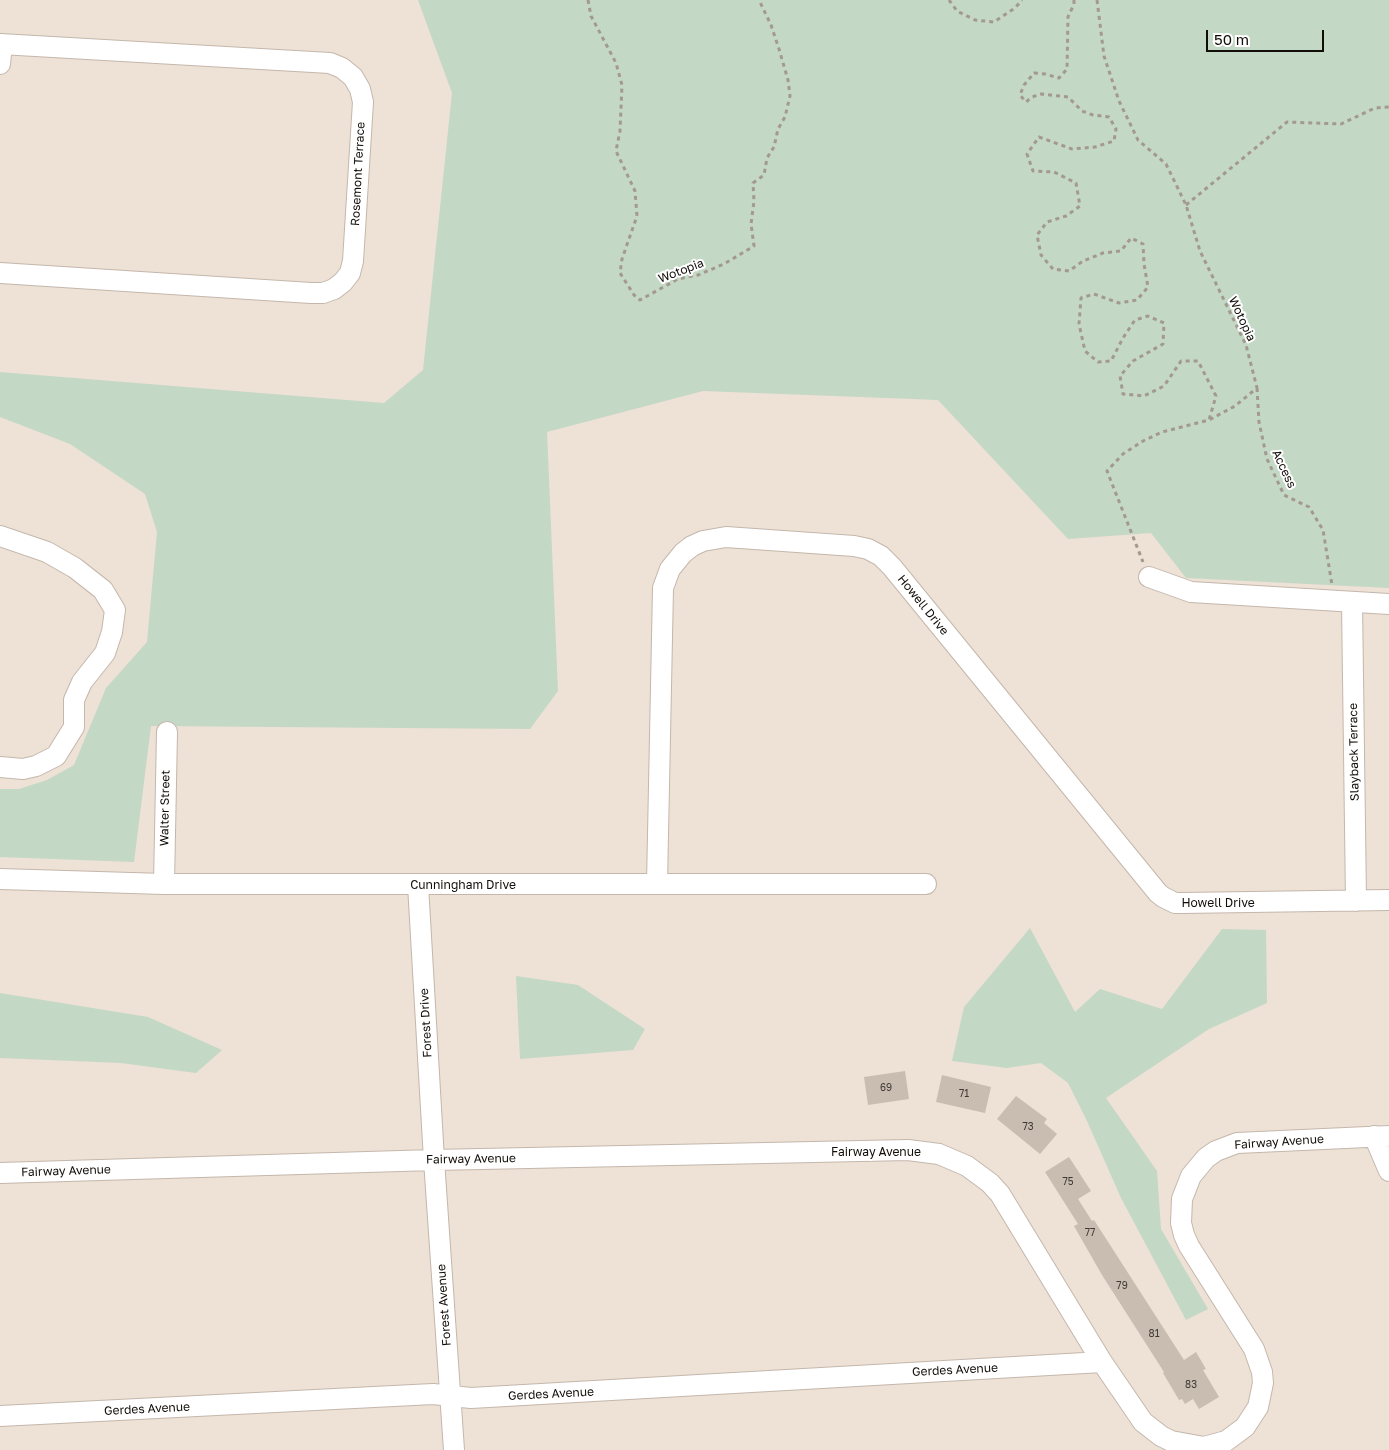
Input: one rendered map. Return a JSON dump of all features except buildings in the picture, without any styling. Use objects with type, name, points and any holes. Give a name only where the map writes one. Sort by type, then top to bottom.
[{"type":"street","points":[[0,64],[1,44]]},
{"type":"street","name":"Rosemont Terrace","points":[[0,273],[311,293],[323,293],[334,289],[343,282],[350,272],[353,261],[363,102],[360,89],[353,77],[342,68],[330,63],[1,44]]},
{"type":"street","points":[[0,536],[47,552],[75,568],[103,590],[115,610],[112,632],[105,653],[82,682],[74,700],[74,727],[56,756],[36,766],[22,769],[0,767]]},
{"type":"street","name":"Howell Drive","points":[[657,884],[663,588],[670,569],[683,553],[703,541],[726,537],[861,547],[875,552],[887,561],[1151,886],[1163,898],[1181,904],[1389,900]]},
{"type":"street","points":[[1149,577],[1192,592],[1389,604]]},
{"type":"street","name":"Slayback Terrace","points":[[1343,601],[1356,901]]},
{"type":"street","name":"Walter Street","points":[[164,884],[167,732]]},
{"type":"street","name":"Cunningham Drive","points":[[0,879],[164,884],[926,884]]},
{"type":"street","name":"Forest Drive","points":[[418,885],[434,1160]]},
{"type":"street","name":"Fairway Avenue","points":[[0,1173],[434,1160],[908,1150],[938,1154],[967,1166],[984,1178],[1000,1194],[1102,1362],[1139,1417],[1161,1436],[1182,1444],[1204,1447],[1226,1441],[1245,1427],[1258,1406],[1262,1389],[1262,1372],[1254,1349],[1184,1235],[1180,1211],[1185,1187],[1191,1176],[1206,1158],[1216,1151],[1237,1143],[1382,1136],[1389,1171]]},
{"type":"street","name":"Forest Avenue","points":[[434,1160],[454,1450]]},
{"type":"street","name":"Gerdes Avenue","points":[[0,1416],[433,1394],[471,1398],[1102,1362]]},
{"type":"path","name":"Wotopia","points":[[588,0],[591,16],[616,63],[622,85],[620,131],[616,151],[635,191],[637,216],[622,259],[620,273],[634,295],[640,300],[678,279],[698,275],[724,264],[754,246],[751,224],[754,201],[753,183],[764,175],[767,158],[774,147],[778,129],[785,117],[790,96],[788,80],[779,49],[760,0]]},
{"type":"path","points":[[949,0],[957,11],[975,20],[994,22],[1015,8],[1022,0]]},
{"type":"path","points":[[1074,0],[1068,17],[1068,69],[1059,78],[1034,73],[1024,85],[1020,95],[1026,102],[1032,96],[1041,94],[1068,97],[1082,111],[1108,117],[1116,129],[1114,141],[1095,147],[1072,149],[1039,137],[1027,154],[1033,171],[1054,172],[1076,184],[1080,206],[1066,216],[1047,222],[1037,235],[1041,255],[1052,269],[1069,271],[1103,253],[1121,251],[1131,238],[1143,244],[1148,287],[1137,300],[1119,303],[1094,294],[1081,298],[1079,324],[1085,351],[1098,362],[1111,361],[1135,320],[1148,316],[1164,323],[1162,344],[1133,361],[1120,376],[1123,394],[1144,396],[1164,386],[1182,361],[1198,361],[1216,396],[1209,420]]},
{"type":"path","name":"Wotopia","points":[[1097,0],[1104,56],[1119,101],[1138,140],[1166,164],[1186,205],[1200,251],[1246,345],[1257,388]]},
{"type":"path","points":[[1186,205],[1287,122],[1341,124],[1375,108],[1389,108]]},
{"type":"path","points":[[1149,577],[1107,471],[1123,454],[1143,441],[1162,432],[1209,420],[1235,406],[1257,388]]},
{"type":"path","name":"Access","points":[[1257,388],[1259,422],[1267,459],[1284,495],[1309,507],[1322,530],[1330,567],[1343,601]]},
{"type":"green space","points":[[418,0],[1389,0],[1389,588],[1186,578],[1151,533],[1068,539],[938,400],[703,391],[547,432],[558,691],[530,729],[151,726],[134,862],[0,857],[0,789],[19,789],[47,780],[74,765],[106,688],[147,642],[157,532],[145,494],[70,444],[0,417],[0,372],[384,403],[423,370],[452,93]]},
{"type":"green space","points":[[1030,928],[1075,1012],[1100,989],[1162,1009],[1222,929],[1266,930],[1267,1003],[1209,1029],[1106,1098],[1157,1171],[1161,1229],[1208,1309],[1186,1320],[1121,1198],[1068,1083],[1041,1063],[1007,1068],[952,1061],[964,1007]]},
{"type":"green space","points":[[516,976],[578,985],[645,1029],[633,1050],[520,1059]]},
{"type":"green space","points":[[0,993],[148,1017],[222,1050],[196,1073],[121,1063],[0,1058]]}]
